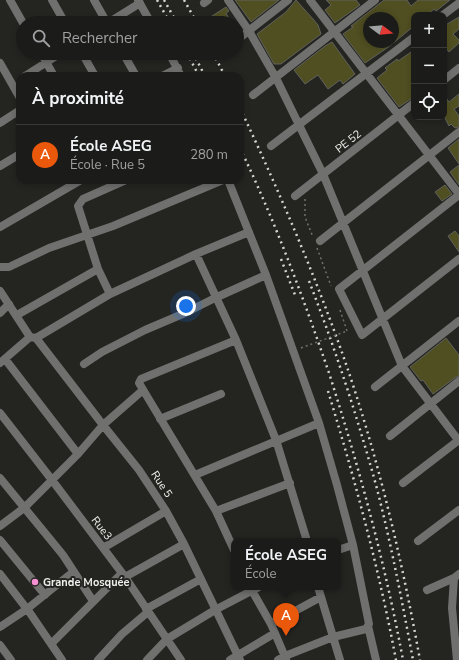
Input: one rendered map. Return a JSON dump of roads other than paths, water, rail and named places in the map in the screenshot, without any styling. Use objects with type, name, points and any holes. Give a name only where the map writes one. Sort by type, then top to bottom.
[{"type":"street","points":[[10,0],[19,16]]},
{"type":"street","points":[[52,0],[61,16]]},
{"type":"street","points":[[94,0],[104,16]]},
{"type":"street","points":[[228,0],[239,16]]},
{"type":"street","points":[[244,35],[288,0]]},
{"type":"street","points":[[310,0],[459,195],[363,271],[335,289],[362,335],[459,259]]},
{"type":"street","points":[[253,95],[375,0]]},
{"type":"street","points":[[118,16],[139,2],[147,16]]},
{"type":"street","points":[[447,12],[459,3]]},
{"type":"street","points":[[244,24],[276,78],[323,174],[402,366],[459,440],[403,483]]},
{"type":"street","points":[[271,146],[411,39]]},
{"type":"street","points":[[31,72],[49,60]]},
{"type":"street","points":[[86,60],[93,72]]},
{"type":"street","points":[[127,60],[134,72]]},
{"type":"street","points":[[173,60],[180,72]]},
{"type":"street","points":[[46,62],[52,72]]},
{"type":"street","points":[[0,63],[16,91]]},
{"type":"street","points":[[447,78],[459,68]]},
{"type":"street","points":[[12,84],[16,82]]},
{"type":"street","name":"PE 52","points":[[295,196],[411,105]]},
{"type":"street","points":[[0,123],[16,113]]},
{"type":"street","points":[[316,241],[344,223],[459,132]]},
{"type":"street","points":[[1,164],[16,156]]},
{"type":"street","points":[[0,226],[74,184]]},
{"type":"street","points":[[110,294],[98,269],[78,206],[83,199],[117,184]]},
{"type":"street","points":[[0,267],[9,267],[49,248],[113,226],[213,184]]},
{"type":"street","points":[[230,184],[250,232],[319,423],[353,545],[376,660]]},
{"type":"street","points":[[78,454],[2,361],[33,337],[110,294],[196,254],[250,232]]},
{"type":"street","points":[[196,254],[215,298],[236,340],[276,440],[306,538]]},
{"type":"street","points":[[16,315],[98,269]]},
{"type":"street","points":[[84,364],[102,352],[145,330],[185,314],[215,298],[266,275]]},
{"type":"street","name":"Rue 5","points":[[0,291],[33,337],[139,470],[166,511],[201,579],[236,659]]},
{"type":"street","points":[[0,313],[9,304]]},
{"type":"street","points":[[375,387],[459,321]]},
{"type":"street","points":[[231,544],[216,511],[139,383],[141,379],[236,340]]},
{"type":"street","points":[[390,436],[459,381]]},
{"type":"street","points":[[0,526],[24,508],[78,454],[103,425],[143,390]]},
{"type":"street","points":[[160,419],[221,394]]},
{"type":"street","name":"Rue3","points":[[0,413],[123,575],[181,660]]},
{"type":"street","points":[[195,475],[319,423]]},
{"type":"street","points":[[0,478],[63,555],[93,601]]},
{"type":"street","points":[[216,511],[290,483]]},
{"type":"street","points":[[418,541],[459,510]]},
{"type":"street","points":[[103,548],[166,511]]},
{"type":"street","points":[[0,540],[45,595]]},
{"type":"street","points":[[52,643],[93,601],[123,575],[184,544]]},
{"type":"street","points":[[341,549],[353,545]]},
{"type":"street","points":[[0,627],[27,609],[73,572]]},
{"type":"street","points":[[0,574],[52,643],[60,659]]},
{"type":"street","points":[[427,590],[457,576]]},
{"type":"street","points":[[457,576],[452,608],[457,660]]},
{"type":"street","points":[[98,660],[122,634],[147,611],[201,579]]},
{"type":"street","points":[[147,660],[166,639],[250,590]]},
{"type":"street","points":[[255,590],[272,624],[283,659],[333,637],[366,629],[368,626]]},
{"type":"street","points":[[319,590],[340,660]]},
{"type":"street","points":[[272,624],[321,597]]},
{"type":"street","points":[[236,659],[275,633]]},
{"type":"street","points":[[0,645],[11,660]]},
{"type":"railway","points":[[157,0],[166,16]]},
{"type":"railway","points":[[164,0],[173,16]]},
{"type":"railway","points":[[184,0],[193,16]]},
{"type":"railway","points":[[191,60],[197,72]]},
{"type":"railway","points":[[197,60],[203,72]]},
{"type":"railway","points":[[217,60],[223,72]]},
{"type":"railway","points":[[244,117],[310,267],[358,400],[389,511],[420,660]]},
{"type":"railway","points":[[244,157],[288,259],[329,373],[351,444],[380,551],[403,660]]},
{"type":"railway","points":[[281,259],[295,295]]},
{"type":"railway","points":[[309,281],[345,382],[376,485],[391,550],[413,660]]},
{"type":"railway","points":[[328,391],[366,525],[396,660]]},
{"type":"place","name":"Grande Mosquée","points":[[35,582]]},
{"type":"place","name":"École ASEG","points":[[286,636]]}]
